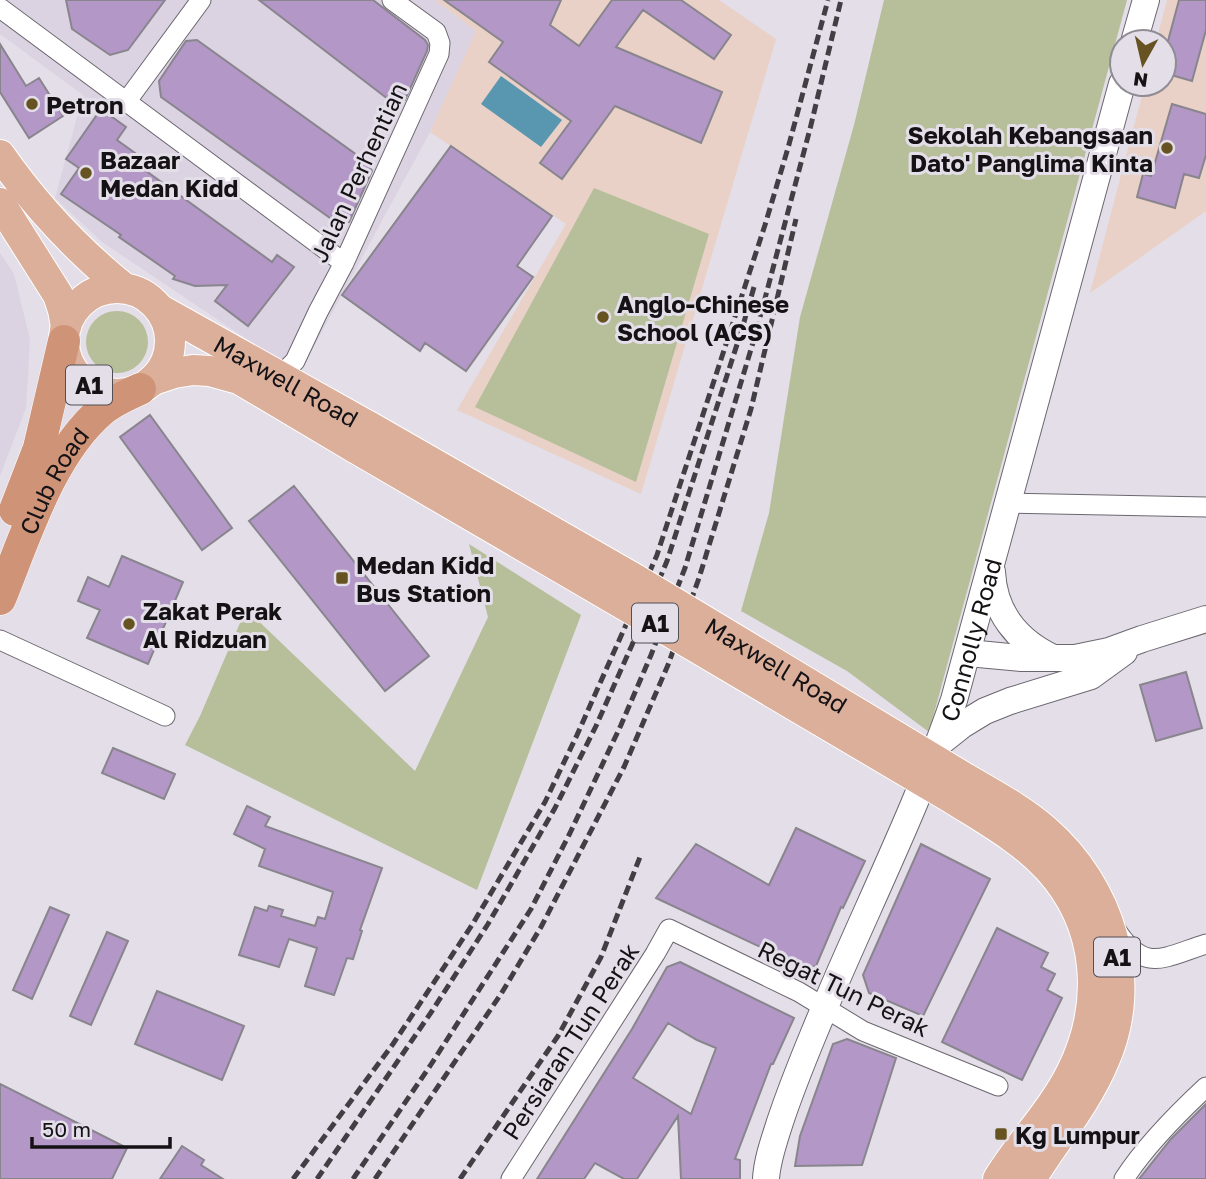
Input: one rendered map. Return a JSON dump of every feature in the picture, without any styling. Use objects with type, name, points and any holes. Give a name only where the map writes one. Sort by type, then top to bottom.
[{"type":"highway","name":"Club Road","points":[[0,547],[39,448],[65,334]]},
{"type":"highway","name":"Club Road","points":[[0,599],[43,493],[64,456],[100,412],[146,384]]},
{"type":"main road","points":[[1138,28],[1146,0]]},
{"type":"main road","name":"Connolly Road","points":[[766,1179],[773,1142],[781,1119],[824,1008],[916,801],[968,653],[1118,98]]},
{"type":"main road","points":[[0,155],[58,228],[124,288]]},
{"type":"main road","points":[[0,203],[58,295],[63,310],[65,334]]},
{"type":"main road","points":[[65,334],[72,312],[82,301],[109,288],[124,288]]},
{"type":"main road","name":"A1","points":[[124,288],[150,299],[160,310]]},
{"type":"main road","points":[[146,384],[163,368],[169,354],[168,324],[160,310]]},
{"type":"main road","name":"Maxwell Road","points":[[160,310],[280,376],[363,438],[588,583],[959,789],[1023,813],[1063,846],[1095,890],[1107,915],[1119,975],[1119,1005],[1106,1058],[1093,1085],[1031,1179]]},
{"type":"main road","name":"A1","points":[[65,334],[66,356],[73,370],[89,385],[110,393],[125,393],[146,384]]},
{"type":"main road","name":"Maxwell Road","points":[[146,384],[174,373],[211,371],[239,379],[363,438]]},
{"type":"main road","points":[[992,563],[993,586],[999,607],[1011,627],[1028,643],[1056,659]]},
{"type":"main road","points":[[968,653],[1056,659],[1093,655],[1206,619]]},
{"type":"main road","points":[[938,744],[962,725],[985,712],[1010,701],[1091,676],[1142,639]]},
{"type":"main road","name":"Maxwell Road","points":[[959,789],[1048,868],[1065,890],[1078,914],[1093,968],[1094,994],[1089,1026],[1081,1052],[1070,1076],[998,1179]]},
{"type":"street","points":[[126,102],[201,0]]},
{"type":"street","name":"Jalan Perhentian","points":[[280,376],[295,361],[344,263],[439,54],[440,43],[436,32],[392,0]]},
{"type":"street","points":[[0,8],[344,263]]},
{"type":"street","points":[[1008,503],[1206,506]]},
{"type":"street","points":[[0,640],[164,716]]},
{"type":"street","points":[[1107,915],[1126,944],[1143,957],[1162,958],[1206,944]]},
{"type":"street","name":"Regat Tun Perak","points":[[669,929],[799,992],[863,1031],[998,1086]]},
{"type":"street","name":"Persiaran Tun Perak","points":[[511,1179],[669,929]]},
{"type":"street","points":[[1124,1179],[1186,1105],[1206,1087]]},
{"type":"shaded area","points":[[0,0],[435,0],[476,31],[430,132],[299,374],[102,242],[55,198],[83,95],[0,34]]},
{"type":"shaded area","name":"Anglo-Chinese School (ACS)","points":[[435,0],[719,0],[776,39],[641,494],[457,410],[566,224],[430,132],[476,31]]},
{"type":"shaded area","name":"Sekolah Kebangsaan Dato' Panglima Kinta","points":[[1167,0],[1206,0],[1206,211],[1090,293],[1141,98],[1178,98],[1178,28],[1160,28]]},
{"type":"shaded area","points":[[0,253],[14,274],[30,339],[26,408],[0,476]]},
{"type":"green space","points":[[884,0],[1127,0],[1119,28],[1108,28],[1108,70],[929,732],[847,671],[741,611],[769,513],[800,317],[854,125]]},
{"type":"green space","points":[[594,188],[709,234],[636,482],[475,407]]},
{"type":"green space","points":[[111,311],[123,311],[139,320],[146,330],[146,354],[139,364],[123,373],[111,373],[100,368],[91,359],[86,348],[86,336],[91,325],[100,316]]},
{"type":"green space","points":[[469,544],[581,615],[477,890],[185,745],[246,609],[415,771],[488,617]]},
{"type":"water","points":[[501,76],[562,120],[541,147],[481,104]]},
{"type":"building","points":[[66,0],[165,0],[128,50],[110,55],[72,29]]},
{"type":"building","points":[[259,0],[373,0],[428,45],[405,100],[393,103]]},
{"type":"building","points":[[444,0],[561,0],[550,25],[579,46],[612,0],[681,0],[731,35],[714,59],[643,10],[616,47],[722,92],[701,143],[615,106],[562,179],[540,163],[571,121],[489,62],[503,42]]},
{"type":"building","points":[[1179,0],[1206,0],[1206,30],[1192,81],[1178,77],[1178,28],[1172,28]]},
{"type":"building","points":[[197,40],[368,163],[372,171],[349,222],[337,223],[161,97],[159,81],[186,41]]},
{"type":"building","name":"Petron","points":[[0,44],[26,86],[39,78],[63,116],[29,138],[0,92]]},
{"type":"building","points":[[1172,104],[1206,114],[1206,155],[1199,178],[1184,174],[1175,208],[1137,197],[1143,174],[1151,176]]},
{"type":"building","points":[[101,109],[126,127],[117,140],[135,153],[131,160],[272,262],[277,255],[294,267],[248,326],[215,301],[227,285],[195,286],[173,279],[175,276],[119,237],[121,235],[61,194],[79,168],[66,159]]},
{"type":"building","points":[[451,146],[552,216],[517,266],[533,277],[466,371],[425,343],[420,351],[342,295]]},
{"type":"building","points":[[150,415],[232,528],[202,550],[120,437]]},
{"type":"building","points":[[294,486],[429,656],[385,691],[249,521]]},
{"type":"building","name":"Zakat Perak Al Ridzuan","points":[[122,556],[183,582],[148,664],[87,638],[100,610],[78,601],[88,577],[109,587]]},
{"type":"building","points":[[1186,672],[1202,728],[1156,741],[1140,685]]},
{"type":"building","points":[[113,748],[175,774],[164,799],[102,773]]},
{"type":"building","points":[[247,806],[270,817],[265,826],[382,868],[360,930],[362,931],[353,959],[347,958],[334,995],[305,986],[317,948],[289,939],[279,967],[239,955],[255,907],[267,911],[269,906],[283,910],[281,916],[315,926],[318,917],[325,919],[333,892],[259,866],[265,849],[234,834]]},
{"type":"building","points":[[796,828],[865,861],[843,908],[841,907],[816,966],[805,968],[656,898],[696,844],[769,885]]},
{"type":"building","points":[[921,844],[990,879],[923,1016],[869,993],[863,975]]},
{"type":"building","points":[[50,907],[69,915],[32,999],[13,990]]},
{"type":"building","points":[[997,928],[1048,953],[1041,967],[1055,974],[1047,990],[1062,998],[1022,1080],[942,1042]]},
{"type":"building","points":[[107,932],[128,941],[91,1025],[70,1016]]},
{"type":"building","points":[[680,962],[794,1018],[771,1064],[735,1159],[740,1160],[740,1179],[681,1179],[678,1116],[637,1179],[624,1179],[595,1163],[584,1179],[537,1179],[632,1029],[667,967]],"holes":[[[668,1023],[716,1048],[691,1114],[633,1078]]]},
{"type":"building","points":[[157,991],[244,1026],[222,1080],[135,1044]]},
{"type":"building","points":[[847,1039],[896,1058],[862,1165],[795,1166],[800,1136],[833,1044]]},
{"type":"building","points":[[0,1084],[127,1148],[112,1179],[0,1179]]},
{"type":"building","points":[[1206,1104],[1206,1179],[1139,1179],[1171,1139]]},
{"type":"building","points":[[182,1146],[204,1160],[201,1165],[223,1179],[160,1179]]},
{"type":"railway","points":[[293,1179],[393,1044],[472,925],[545,802],[577,735],[657,555],[765,225],[828,0]]},
{"type":"railway","points":[[353,1179],[531,909],[570,833],[651,655],[685,568],[755,336],[841,0]]},
{"type":"railway","points":[[375,1179],[501,994],[541,927],[624,767],[668,665],[699,578],[751,409],[796,219]]},
{"type":"railway","points":[[317,1179],[488,924],[555,808],[596,726],[667,561],[754,287]]},
{"type":"railway","points":[[460,1179],[558,1036],[601,957],[640,857]]},
{"type":"place","name":"Petron","points":[[32,104]]},
{"type":"place","name":"Sekolah Kebangsaan Dato' Panglima Kinta","points":[[1167,148]]},
{"type":"place","name":"Bazaar Medan Kidd","points":[[86,173]]},
{"type":"place","name":"Anglo-Chinese School (ACS)","points":[[603,317]]},
{"type":"place","name":"Medan Kidd Bus Station","points":[[342,578]]},
{"type":"place","name":"Zakat Perak Al Ridzuan","points":[[129,624]]},
{"type":"place","name":"Kg Lumpur","points":[[1001,1134]]}]
